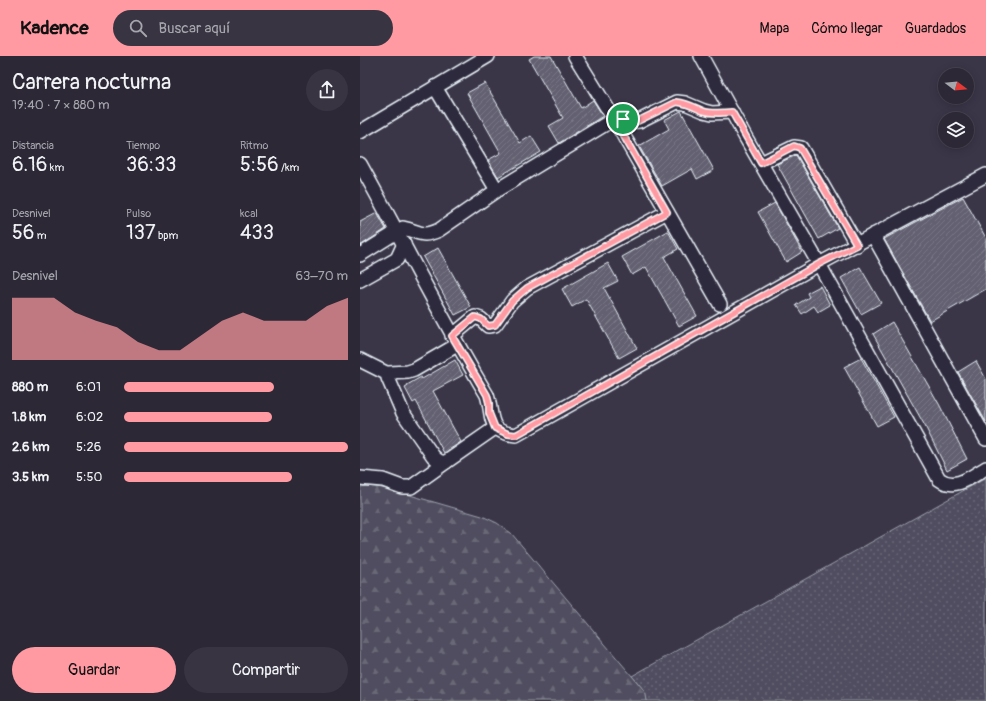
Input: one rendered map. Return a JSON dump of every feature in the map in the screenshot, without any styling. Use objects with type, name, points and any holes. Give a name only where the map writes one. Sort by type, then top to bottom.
[{"type":"lane","points":[[360,132],[488,56]]},
{"type":"lane","points":[[575,56],[614,119],[720,304]]},
{"type":"lane","points":[[701,56],[819,264],[938,480],[949,485],[956,485],[986,468]]},
{"type":"lane","points":[[434,87],[497,190]]},
{"type":"lane","points":[[360,255],[403,228],[429,235],[440,230],[497,190],[614,119],[623,119],[632,122],[638,121],[677,102],[685,103],[712,113],[732,112]]},
{"type":"lane","points":[[761,163],[794,146],[800,148],[857,245]]},
{"type":"lane","points":[[360,164],[454,340],[487,395],[489,413],[495,428],[508,434],[516,435],[819,264],[986,175]]},
{"type":"lane","points":[[360,360],[388,374],[392,372],[408,372],[414,370],[454,340],[475,317],[481,319],[488,326],[495,325],[512,301],[527,288],[667,212]]},
{"type":"lane","points":[[873,235],[986,439]]},
{"type":"lane","points":[[360,280],[397,259],[404,244]]},
{"type":"lane","points":[[388,374],[388,378],[403,413],[437,461],[446,462]]},
{"type":"lane","points":[[360,478],[383,480],[402,487],[411,487],[495,428]]},
{"type":"green space","points":[[986,478],[986,701],[647,701],[643,690],[632,676]]},
{"type":"green space","points":[[368,486],[389,489],[482,516],[497,523],[511,533],[643,689],[647,701],[360,701],[360,487]]},
{"type":"building","points":[[534,56],[551,56],[581,108],[593,100],[603,116],[559,143],[549,126],[563,118],[529,59]]},
{"type":"building","points":[[485,83],[520,143],[531,136],[541,152],[498,177],[488,160],[501,153],[467,93]]},
{"type":"building","points":[[681,111],[714,170],[697,179],[692,169],[662,186],[639,146],[669,129],[664,120]]},
{"type":"building","points":[[796,155],[838,228],[819,239],[777,164]]},
{"type":"building","points":[[963,197],[986,238],[986,289],[930,321],[884,239]]},
{"type":"building","points":[[775,203],[802,252],[786,262],[758,212]]},
{"type":"building","points":[[377,213],[386,229],[360,246],[360,222]]},
{"type":"building","points":[[668,231],[678,249],[664,257],[697,316],[679,326],[646,267],[632,275],[622,257]]},
{"type":"building","points":[[438,248],[471,307],[455,315],[423,257]]},
{"type":"building","points":[[608,263],[618,281],[604,288],[637,348],[619,358],[586,299],[572,307],[562,289]]},
{"type":"building","points":[[860,267],[881,303],[861,314],[841,278]]},
{"type":"building","points":[[820,286],[830,305],[818,312],[814,306],[802,314],[796,305],[809,297],[807,293]]},
{"type":"building","points":[[892,322],[939,404],[967,459],[947,470],[925,426],[873,334]]},
{"type":"building","points":[[861,358],[894,417],[877,426],[844,367]]},
{"type":"building","points":[[455,360],[463,375],[433,391],[461,442],[444,453],[416,401],[413,403],[405,388],[408,386],[407,385],[421,377],[422,379]]},
{"type":"building","points":[[976,361],[986,379],[986,422],[958,372]]},
{"type":"route","points":[[677,102],[685,103],[712,113],[732,112],[761,163],[794,146],[800,148],[857,245],[819,264],[516,435],[501,432],[495,428],[492,422],[489,413],[487,395],[452,336],[475,317],[481,319],[488,326],[495,325],[512,301],[527,288],[667,212],[614,119],[623,119],[632,122],[638,121],[677,102]]}]
